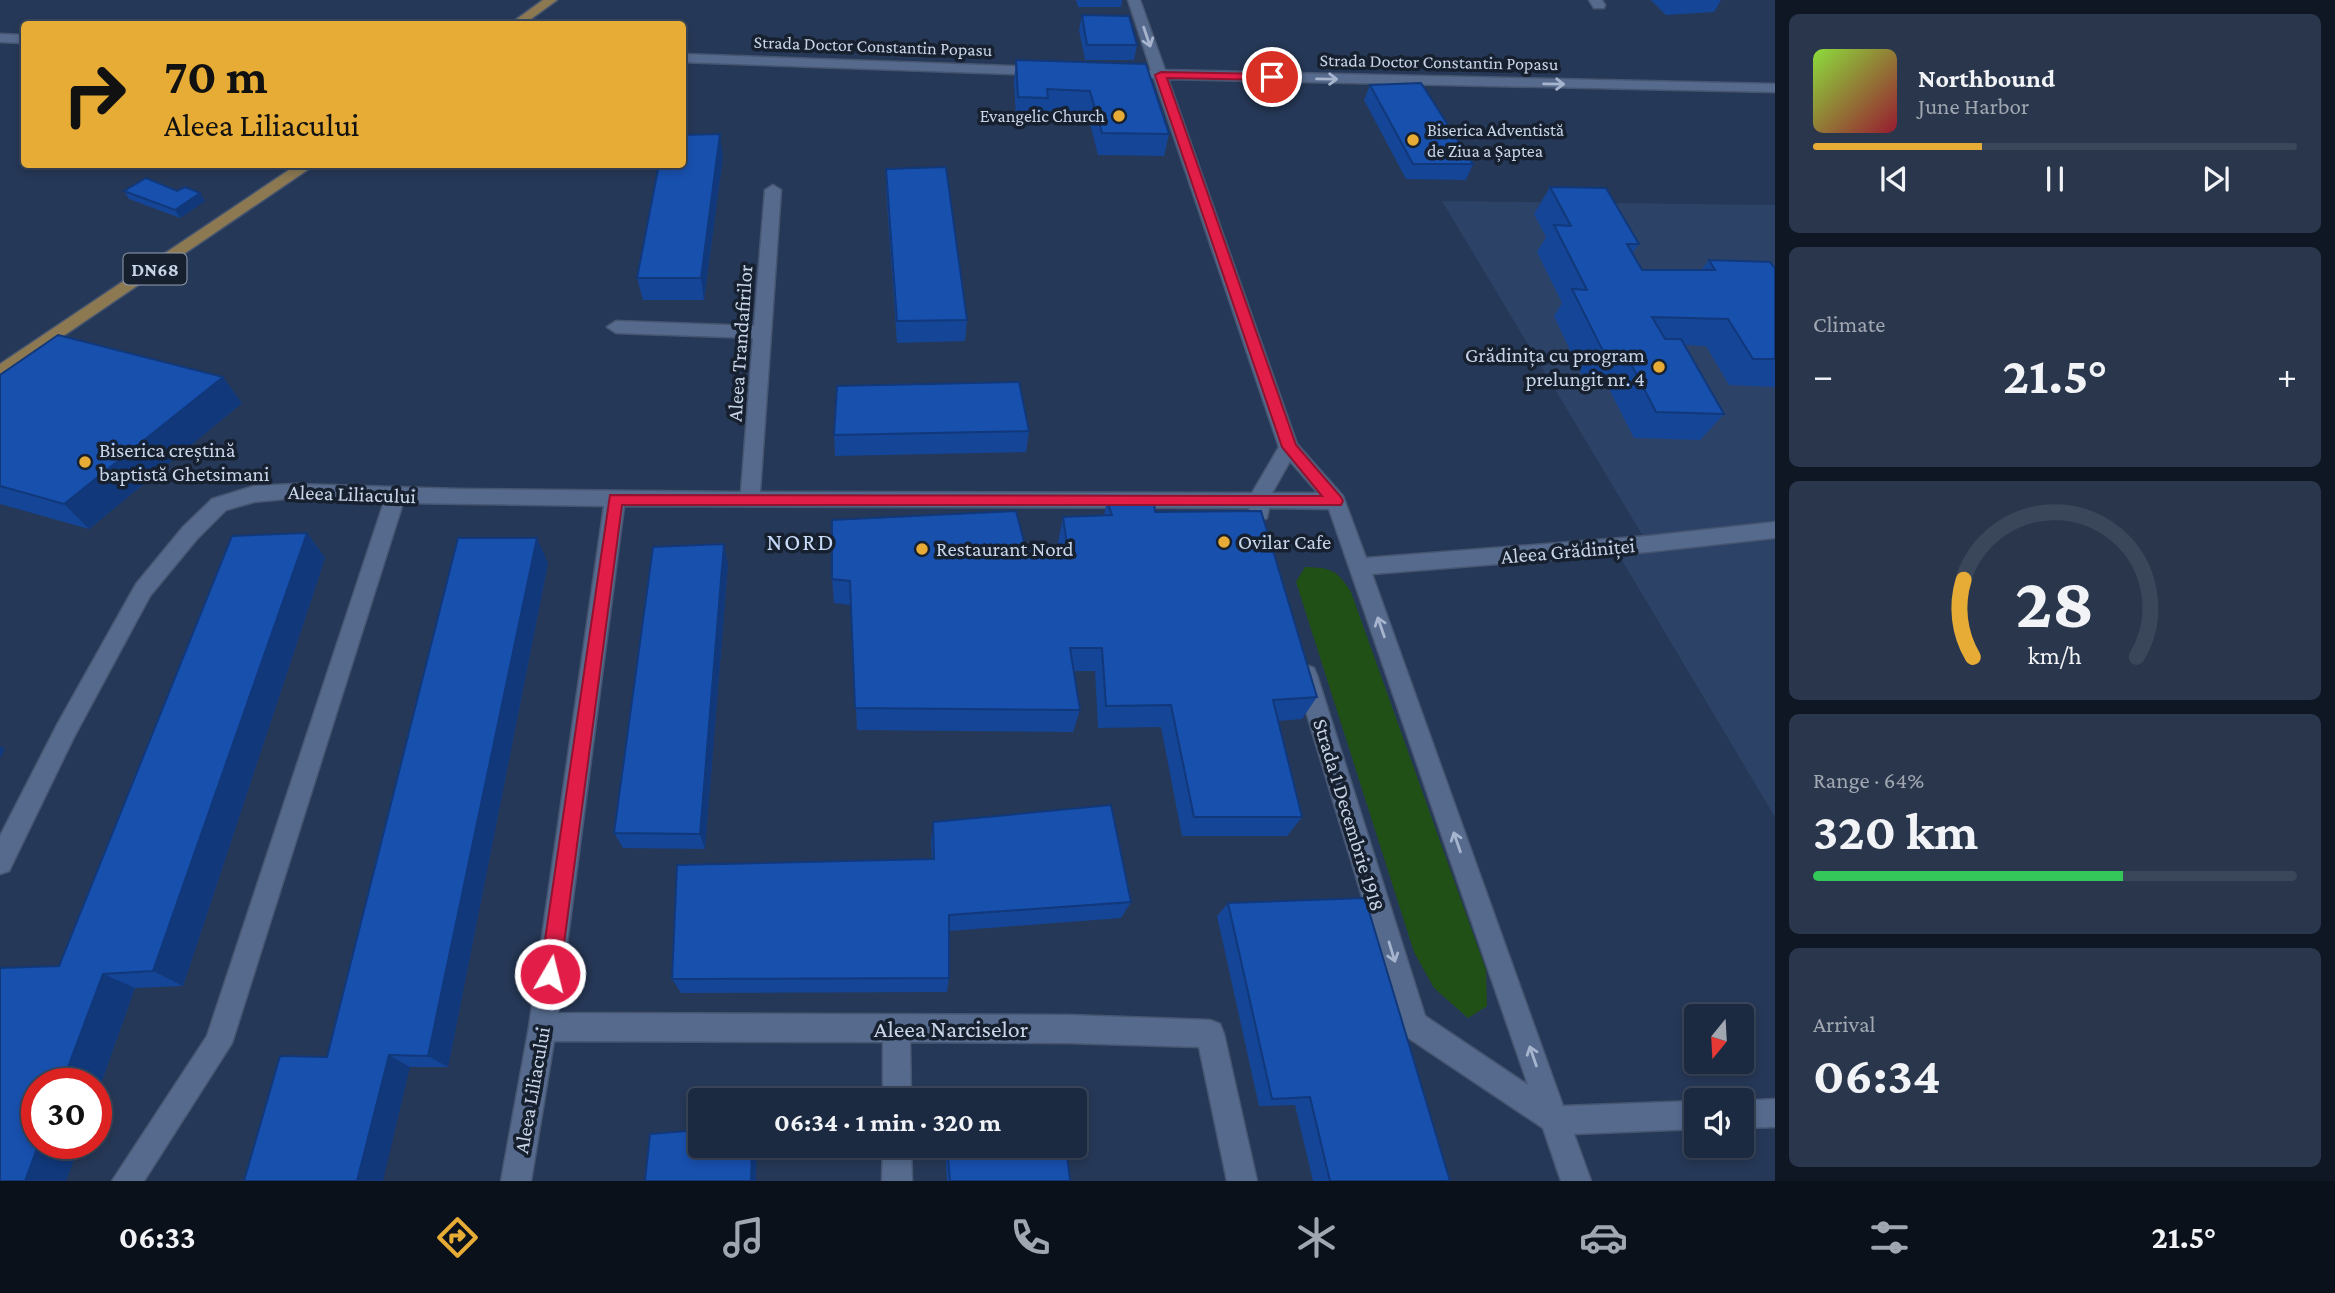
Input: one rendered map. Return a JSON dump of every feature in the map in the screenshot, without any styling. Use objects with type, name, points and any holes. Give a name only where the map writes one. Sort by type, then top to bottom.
[{"type":"main road","points":[[520,21],[551,0]]},
{"type":"main road","name":"DN68","points":[[0,373],[303,168]]},
{"type":"street","points":[[1134,0],[1289,447],[1336,501],[1576,1181]]},
{"type":"street","points":[[0,38],[21,38]]},
{"type":"street","name":"Strada Doctor Constantin Popasu","points":[[686,58],[1051,71]]},
{"type":"street","name":"Strada Doctor Constantin Popasu","points":[[1133,74],[1775,89]]},
{"type":"street","name":"Aleea Trandafirilor","points":[[750,500],[773,190]]},
{"type":"street","points":[[616,327],[764,332]]},
{"type":"street","points":[[1265,536],[1258,501],[1289,447]]},
{"type":"street","name":"Aleea Liliacului","points":[[0,862],[72,719],[143,590],[190,533],[219,504],[254,494],[295,491],[615,499],[1336,501]]},
{"type":"street","points":[[127,1181],[218,1043],[396,495]]},
{"type":"street","name":"Aleea Liliacului","points":[[516,1181],[542,1027],[615,499]]},
{"type":"street","name":"Aleea Grădiniței","points":[[1360,567],[1637,545],[1775,530]]},
{"type":"street","name":"Strada 1 Decembrie 1918","points":[[1297,648],[1414,1025],[1556,1121]]},
{"type":"street","name":"Aleea Narciselor","points":[[542,1027],[1068,1029],[1210,1034],[1242,1181]]},
{"type":"street","points":[[896,1028],[897,1088]]},
{"type":"street","points":[[1754,1114],[1775,1113]]},
{"type":"street","points":[[1556,1121],[1684,1116]]},
{"type":"street","points":[[897,1158],[898,1181]]},
{"type":"shaded area","name":"Grădinița cu program prelungit nr. 4","points":[[1442,201],[1775,205],[1775,817],[1614,547],[1647,543]]},
{"type":"green space","points":[[1305,567],[1332,571],[1351,592],[1486,970],[1487,1006],[1468,1018],[1434,988],[1414,952],[1296,582]]},
{"type":"building","points":[[1082,15],[1129,16],[1137,45],[1087,45]]},
{"type":"building","points":[[1016,60],[1146,64],[1169,134],[1102,133],[1090,91],[1047,89],[1048,98],[1018,97]]},
{"type":"building","points":[[1421,83],[1473,164],[1413,164],[1370,85]]},
{"type":"building","points":[[720,134],[701,278],[637,278],[658,168],[686,168],[686,135]]},
{"type":"building","points":[[946,167],[967,320],[897,321],[886,169]]},
{"type":"building","points":[[146,178],[177,191],[185,187],[200,193],[175,210],[124,191]]},
{"type":"building","points":[[1550,187],[1606,188],[1639,244],[1627,244],[1642,270],[1715,270],[1709,260],[1770,262],[1775,268],[1775,359],[1753,359],[1728,319],[1652,317],[1665,339],[1681,339],[1724,414],[1656,412],[1627,356],[1605,355],[1572,289],[1587,290],[1554,225],[1571,226]]},
{"type":"building","name":"Biserica creștină baptistă Ghetsimani","points":[[58,335],[223,377],[64,504],[0,486],[0,375]]},
{"type":"building","points":[[1019,382],[1029,431],[834,435],[837,386]]},
{"type":"building","points":[[1107,501],[1154,502],[1155,512],[1261,511],[1317,697],[1273,700],[1302,817],[1194,817],[1171,705],[1106,706],[1102,648],[1070,648],[1080,710],[855,708],[850,581],[832,579],[832,520],[1016,511],[1025,546],[1067,545],[1063,517],[1112,515]]},
{"type":"building","points":[[307,533],[153,971],[103,974],[68,1068],[21,1068],[21,1159],[33,1159],[25,1181],[0,1181],[0,968],[59,966],[232,536]]},
{"type":"building","points":[[458,538],[537,538],[428,1056],[389,1055],[357,1181],[244,1181],[280,1056],[327,1057]]},
{"type":"building","points":[[724,544],[700,834],[614,833],[653,547]]},
{"type":"building","points":[[1111,805],[1131,902],[949,915],[949,978],[672,979],[677,865],[934,859],[933,822]]},
{"type":"building","points":[[1365,898],[1450,1181],[1330,1181],[1310,1097],[1272,1099],[1228,903]]},
{"type":"building","points":[[688,1131],[688,1158],[752,1158],[751,1181],[645,1181],[650,1134]]},
{"type":"building","points":[[948,1158],[1067,1158],[1070,1181],[950,1181]]},
{"type":"place","name":"Evangelic Church","points":[[1119,116]]},
{"type":"place","name":"Biserica Adventistă de Ziua a Șaptea","points":[[1413,140]]},
{"type":"place","name":"Grădinița cu program prelungit nr. 4","points":[[1659,367]]},
{"type":"place","name":"Biserica creștină baptistă Ghetsimani","points":[[85,462]]},
{"type":"place","name":"Ovilar Cafe","points":[[1224,542]]},
{"type":"place","name":"Restaurant Nord","points":[[922,549]]},
{"type":"district","name":"NORD","points":[[801,541]]},
{"type":"route","points":[[550,974],[615,499],[1336,501],[1289,447],[1161,75],[1272,77]]}]
